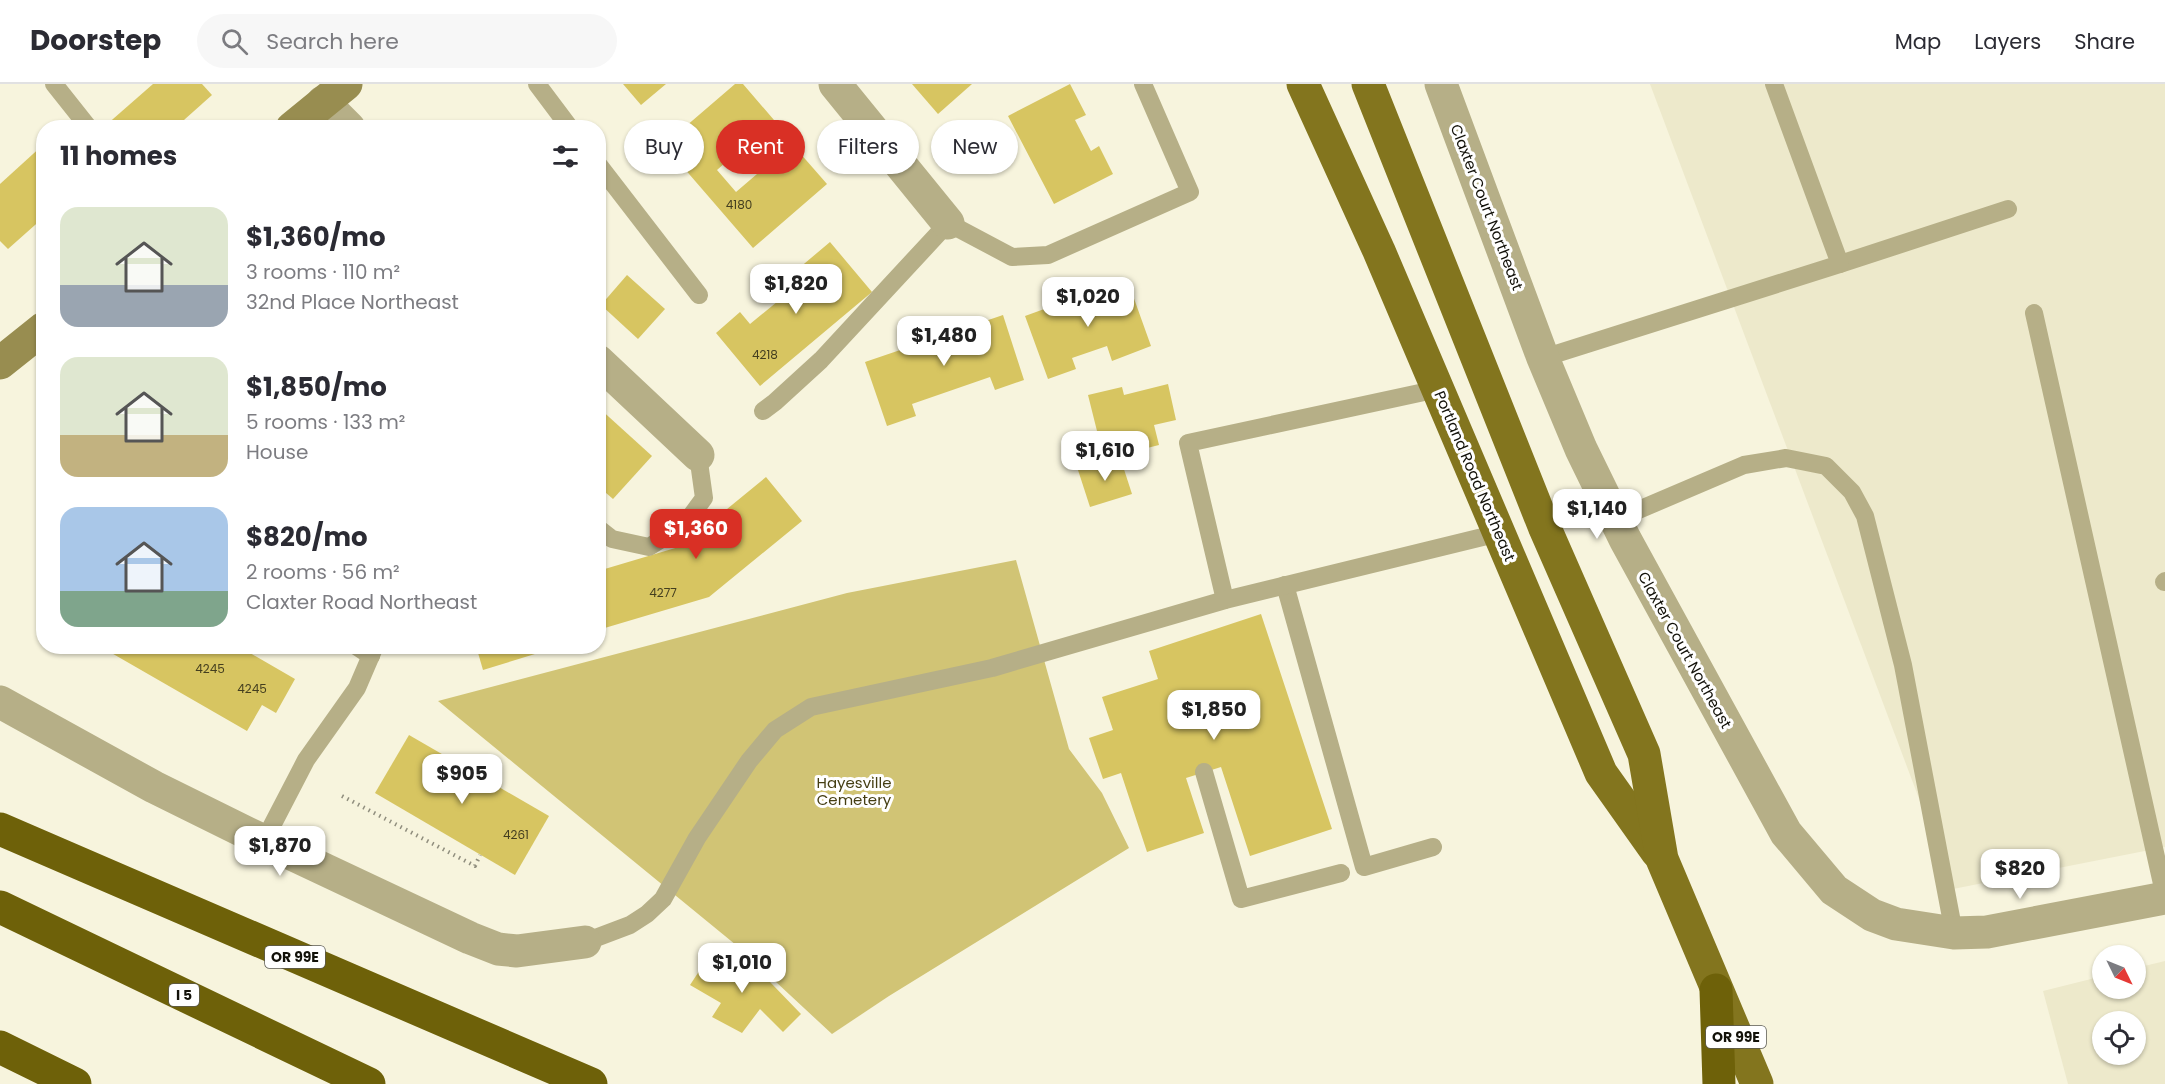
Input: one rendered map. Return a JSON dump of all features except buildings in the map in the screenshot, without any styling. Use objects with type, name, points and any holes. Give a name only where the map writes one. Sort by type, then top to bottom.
[{"type":"highway","name":"OR 99E","points":[[0,829],[591,1084]]},
{"type":"highway","name":"I 5","points":[[0,907],[369,1084]]},
{"type":"highway","name":"OR 99E","points":[[1716,990],[1719,1084]]},
{"type":"highway","points":[[0,1047],[75,1084]]},
{"type":"main road","name":"Portland Road Northeast","points":[[1303,84],[1379,251],[1601,773],[1662,859]]},
{"type":"main road","name":"Portland Road Northeast","points":[[1368,84],[1544,526],[1644,754],[1662,859],[1757,1084]]},
{"type":"main road","points":[[302,120],[334,93]]},
{"type":"main road","points":[[0,363],[36,334]]},
{"type":"street","points":[[835,84],[948,223]]},
{"type":"street","name":"Claxter Court Northeast","points":[[1441,84],[1543,358],[1581,449],[1616,520],[1786,832],[1834,890],[1872,915],[1896,924],[1954,933],[1987,932],[2165,898]]},
{"type":"street","points":[[334,93],[346,120]]},
{"type":"street","points":[[606,369],[698,455]]},
{"type":"street","points":[[0,702],[154,787],[264,841],[498,949],[517,951],[585,942]]},
{"type":"lane","points":[[54,84],[83,120]]},
{"type":"lane","points":[[537,84],[564,120]]},
{"type":"lane","points":[[763,411],[821,360],[948,223],[1012,257],[1048,255],[1190,192],[1143,84]]},
{"type":"lane","points":[[1774,84],[1840,264]]},
{"type":"lane","points":[[606,174],[699,295]]},
{"type":"lane","points":[[1543,358],[2008,209]]},
{"type":"lane","points":[[2034,313],[2165,898]]},
{"type":"lane","points":[[1225,600],[1188,443],[1438,388]]},
{"type":"lane","points":[[606,534],[612,539],[649,547],[685,524],[704,498],[698,455]]},
{"type":"lane","points":[[1616,520],[1744,465],[1786,458],[1826,466],[1852,492],[1865,516],[1903,665],[1954,933]]},
{"type":"lane","points":[[585,942],[630,925],[647,914],[663,899],[697,838],[749,760],[775,730],[811,707],[992,668],[1225,600],[1499,533]]},
{"type":"lane","points":[[1285,585],[1364,867],[1433,847]]},
{"type":"lane","points":[[264,841],[306,760],[357,688],[366,654]]},
{"type":"lane","points":[[1204,772],[1241,899],[1341,873]]},
{"type":"path","points":[[342,796],[475,866],[480,855]]},
{"type":"shaded area","points":[[1650,84],[2165,84],[2165,847],[1953,889]]},
{"type":"shaded area","points":[[2165,961],[2165,1084],[2068,1084],[2043,991],[2092,979],[2092,999],[2146,999],[2146,966]]},
{"type":"green space","name":"Hayesville Cemetery","points":[[1016,560],[1069,749],[1102,793],[1129,848],[889,996],[832,1034],[736,945],[438,701],[847,593]]}]
